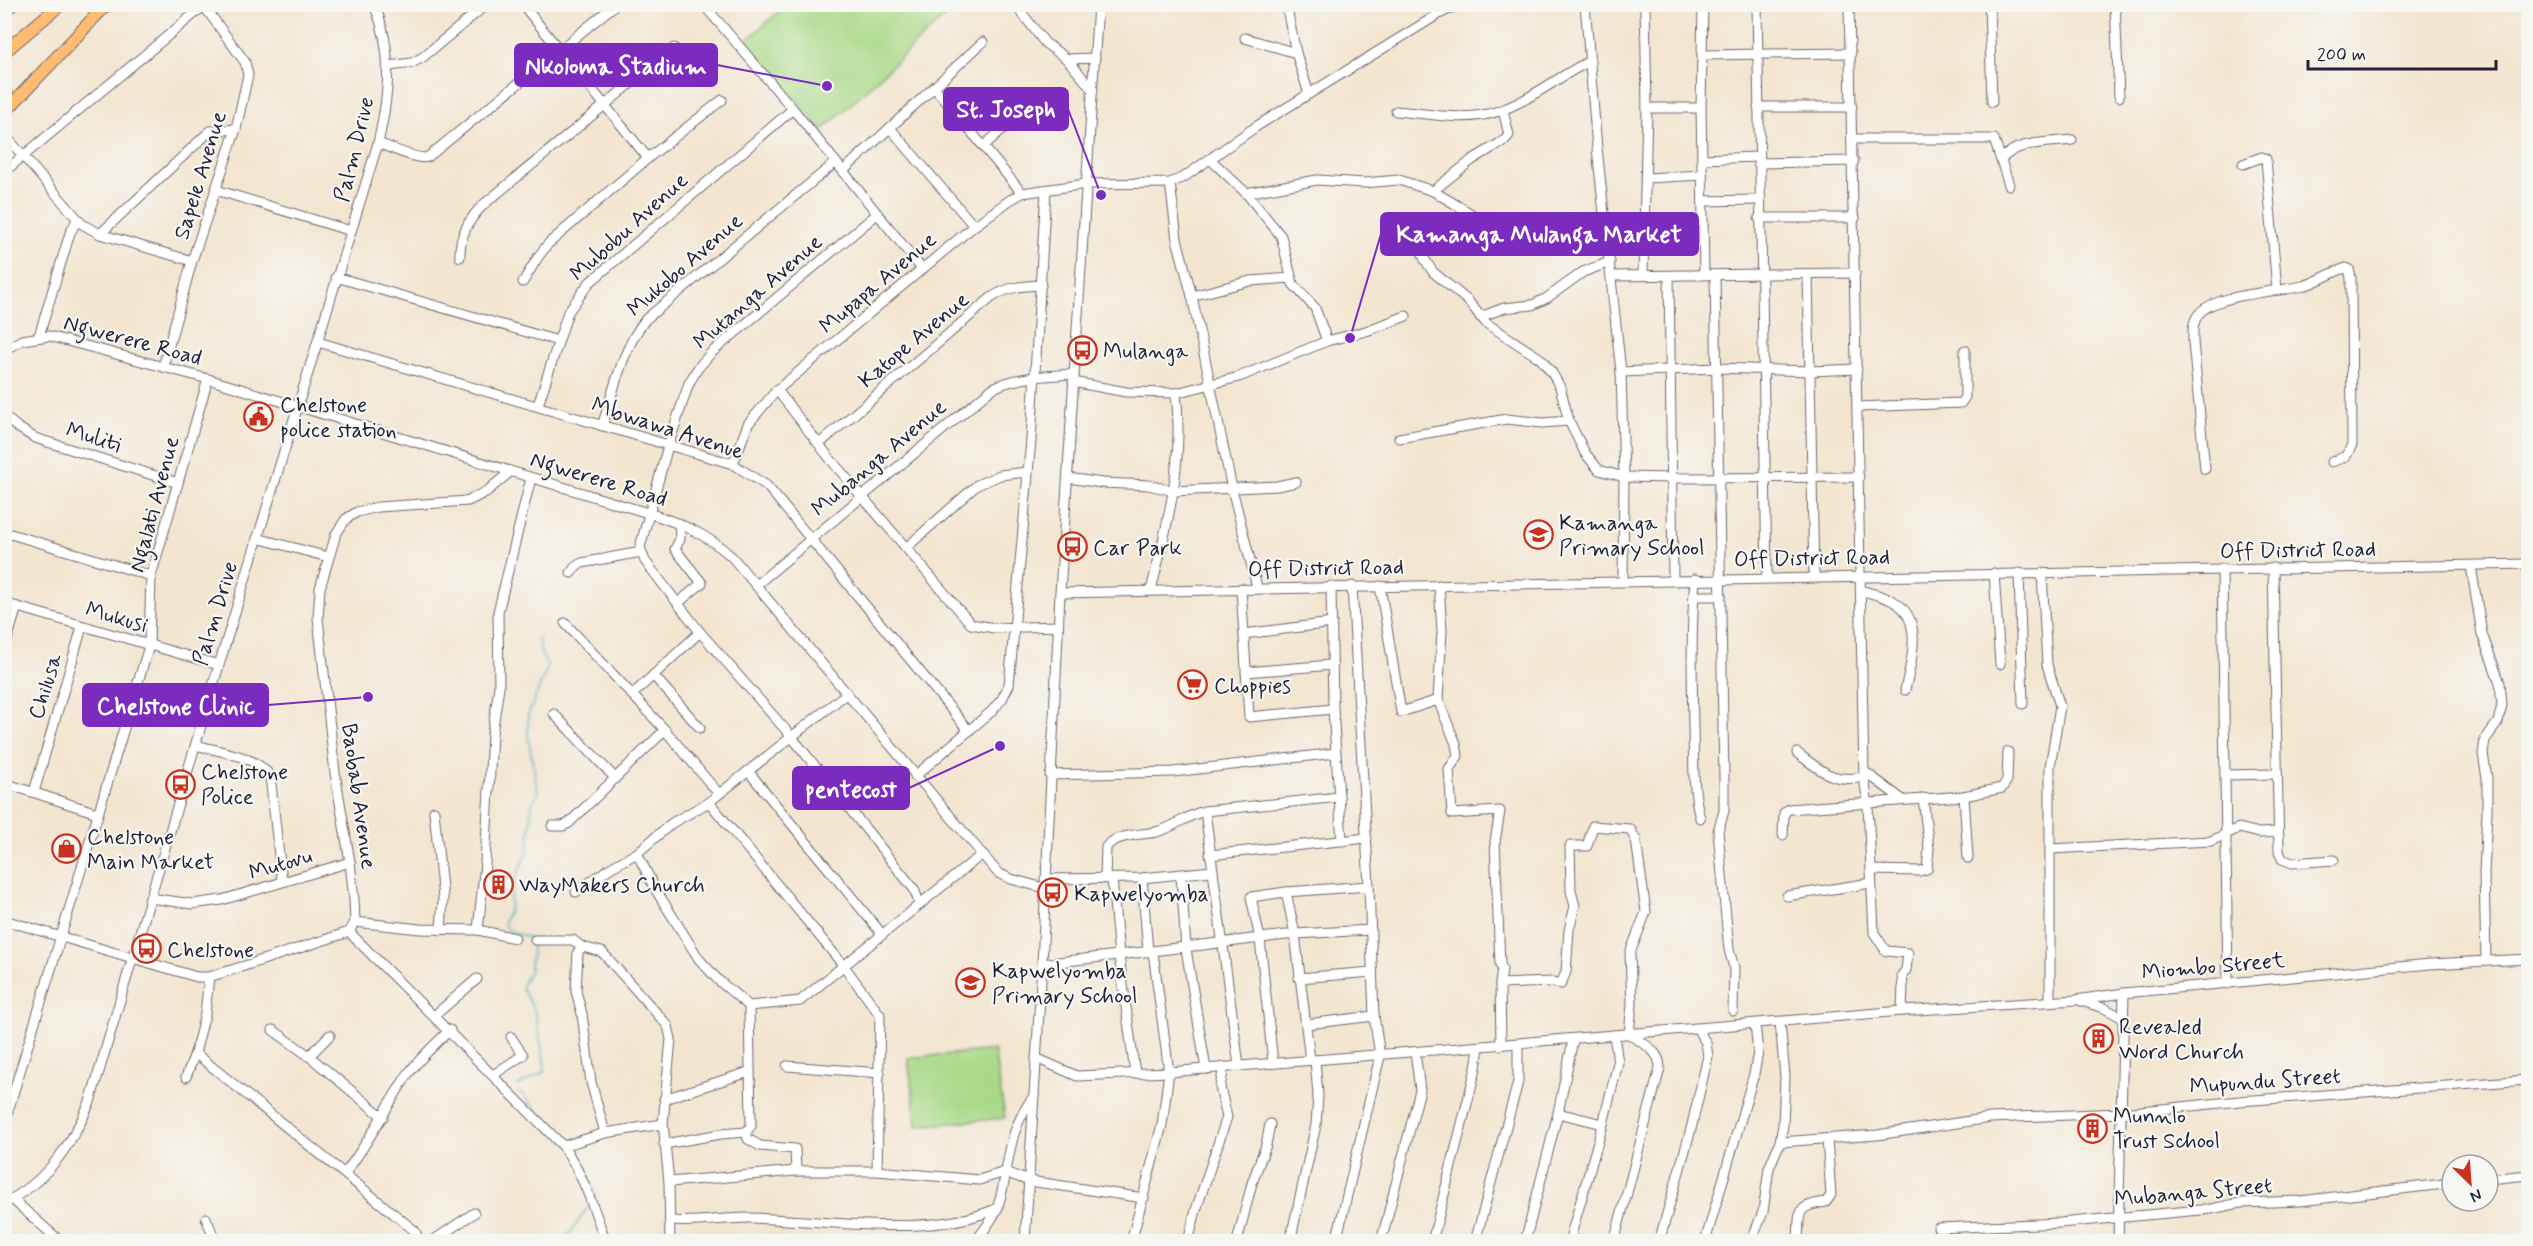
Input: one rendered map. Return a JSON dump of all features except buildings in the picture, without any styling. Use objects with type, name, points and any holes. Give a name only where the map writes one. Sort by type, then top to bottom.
[{"type":"main road","points":[[4,52],[61,4]]},
{"type":"main road","points":[[4,113],[107,4]]},
{"type":"street","points":[[4,13],[15,4]]},
{"type":"street","name":"Palm Drive","points":[[8,1201],[52,1166],[79,1127],[90,1102],[257,538],[378,143],[387,100],[389,66],[384,32],[374,4]]},
{"type":"street","points":[[389,66],[412,63],[423,57],[487,4]]},
{"type":"street","points":[[522,4],[648,158]]},
{"type":"street","points":[[378,143],[399,149],[416,158],[428,157],[616,4]]},
{"type":"street","points":[[703,4],[793,109],[922,269]]},
{"type":"street","points":[[1015,4],[1045,43],[1067,59],[1093,90]]},
{"type":"street","points":[[1025,1242],[1042,964],[1058,626],[1098,4]]},
{"type":"street","points":[[1257,587],[1232,489],[1192,296],[1177,239],[1170,183],[1211,160],[1238,138],[1437,9],[1460,4]]},
{"type":"street","points":[[1585,4],[1597,148],[1621,372],[1624,477],[1623,580]]},
{"type":"street","points":[[1643,275],[1647,108],[1646,4]]},
{"type":"street","points":[[1703,4],[1701,108],[1704,275]]},
{"type":"street","points":[[1756,4],[1767,577]]},
{"type":"street","points":[[1849,4],[1854,161],[1864,774],[1868,805],[1875,937],[1886,951],[1908,953],[1906,970],[1902,975],[1904,988],[1901,996],[1902,1011]]},
{"type":"street","points":[[1989,4],[1992,102]]},
{"type":"street","points":[[2115,4],[2119,96]]},
{"type":"street","points":[[4,172],[205,5]]},
{"type":"street","name":"Sapele Avenue","points":[[163,367],[192,261],[236,129],[248,75],[247,65],[205,5]]},
{"type":"street","points":[[1288,14],[1296,53],[1309,94]]},
{"type":"street","points":[[1245,38],[1296,53]]},
{"type":"street","points":[[843,171],[983,42]]},
{"type":"street","points":[[460,257],[460,249],[468,224],[483,205],[674,48]]},
{"type":"street","points":[[1702,55],[1851,53]]},
{"type":"street","points":[[1067,59],[1095,58]]},
{"type":"street","points":[[1396,111],[1464,117],[1485,115],[1503,110],[1590,60]]},
{"type":"street","points":[[934,87],[1022,193]]},
{"type":"street","points":[[523,282],[548,244],[648,158],[722,100]]},
{"type":"street","points":[[1758,107],[1852,107]]},
{"type":"street","points":[[1647,108],[1701,108]]},
{"type":"street","name":"Mubobu Avenue","points":[[538,405],[568,312],[589,283],[793,109]]},
{"type":"street","points":[[984,146],[1023,110]]},
{"type":"street","points":[[1432,191],[1472,160],[1505,140],[1509,135],[1503,110]]},
{"type":"street","points":[[890,128],[974,226]]},
{"type":"street","points":[[100,234],[210,131],[236,129]]},
{"type":"street","points":[[4,134],[77,220],[100,234],[192,261]]},
{"type":"street","points":[[1853,139],[1994,139],[2009,185]]},
{"type":"street","points":[[2001,160],[2010,152],[2021,147],[2072,140]]},
{"type":"street","points":[[2243,164],[2262,157],[2266,159],[2277,290]]},
{"type":"street","points":[[1702,159],[1854,161]]},
{"type":"street","points":[[1211,160],[1246,194],[1281,236],[1297,290],[1315,308],[1327,340]]},
{"type":"street","name":"Mukobo Avenue","points":[[602,426],[628,348],[635,332],[646,319],[836,162]]},
{"type":"street","points":[[1646,178],[1702,174]]},
{"type":"street","points":[[1246,194],[1289,184],[1330,180],[1364,183],[1399,180],[1432,191],[1497,232]]},
{"type":"street","name":"Mupapa Avenue","points":[[734,464],[748,424],[777,390],[974,226],[1022,193],[1086,184],[1170,183]]},
{"type":"street","points":[[216,190],[351,231]]},
{"type":"street","points":[[915,776],[969,731],[1002,699],[1009,685],[1035,376],[1046,190]]},
{"type":"street","points":[[1703,201],[1758,200]]},
{"type":"street","name":"Mutanga Avenue","points":[[641,552],[648,513],[668,446],[689,383],[698,368],[711,353],[877,214]]},
{"type":"street","points":[[1759,218],[1855,218]]},
{"type":"street","points":[[39,336],[69,233],[77,220]]},
{"type":"street","points":[[1412,224],[1428,267],[1468,301],[1495,331],[1541,359],[1560,387],[1569,422],[1591,463],[1608,474],[1624,477],[1718,479],[1859,477]]},
{"type":"street","points":[[1480,317],[1504,308],[1532,305],[1547,298],[1583,272],[1610,262]]},
{"type":"street","points":[[2205,469],[2193,342],[2195,320],[2199,314],[2208,306],[2248,295],[2308,284],[2346,268],[2350,273],[2352,445],[2346,456],[2332,462]]},
{"type":"street","points":[[1611,276],[1761,276],[1856,273]]},
{"type":"street","points":[[1808,275],[1814,577]]},
{"type":"street","points":[[1669,276],[1673,579]]},
{"type":"street","points":[[1715,276],[1724,781],[1724,811],[1718,831],[1730,950],[1734,967],[1733,1011]]},
{"type":"street","points":[[336,277],[558,341]]},
{"type":"street","points":[[1192,296],[1250,281],[1292,278]]},
{"type":"street","name":"Katope Avenue","points":[[820,443],[991,298],[1015,286],[1041,285]]},
{"type":"street","name":"Mubanga Avenue","points":[[756,585],[982,395],[1004,383],[1035,376],[1073,378],[1126,392],[1176,393],[1258,370],[1327,340],[1366,331],[1406,316]]},
{"type":"street","name":"Ngwerere Road","points":[[4,350],[22,340],[49,336],[208,379],[680,523],[720,545],[998,873],[1044,884],[1212,871]]},
{"type":"street","name":"Mbwawa Avenue","points":[[318,342],[734,464],[767,486],[969,731]]},
{"type":"street","points":[[1857,407],[1961,403],[1965,397],[1965,350]]},
{"type":"street","points":[[1621,372],[1717,368],[1811,371],[1857,369]]},
{"type":"street","name":"Ngalati Avenue","points":[[4,1124],[149,646],[151,576],[208,379]]},
{"type":"street","points":[[777,390],[831,460],[971,624],[980,627],[1058,626]]},
{"type":"street","points":[[1151,590],[1174,491],[1179,449],[1176,393]]},
{"type":"street","name":"Muliti","points":[[4,416],[35,438],[177,483]]},
{"type":"street","points":[[1400,438],[1507,419],[1542,423],[1569,422]]},
{"type":"street","name":"Baobab Avenue","points":[[355,922],[350,862],[334,773],[318,618],[320,588],[328,557],[341,525],[357,512],[378,507],[468,501],[486,492],[510,472]]},
{"type":"street","points":[[907,547],[977,485],[1000,475],[1027,472]]},
{"type":"street","points":[[478,930],[485,863],[492,734],[499,687],[497,621],[531,478]]},
{"type":"street","points":[[1068,478],[1102,483],[1149,485],[1174,491],[1277,486],[1296,482]]},
{"type":"street","points":[[678,603],[702,583],[675,549],[680,539],[680,523]]},
{"type":"street","points":[[4,532],[151,576]]},
{"type":"street","points":[[257,538],[328,557]]},
{"type":"street","points":[[571,573],[582,563],[641,552],[700,632],[791,736],[914,889],[920,905]]},
{"type":"street","name":"Off District Road","points":[[1060,593],[1862,575],[2529,564]]},
{"type":"street","points":[[2471,566],[2482,634],[2500,683],[2502,705],[2498,722],[2485,740],[2483,754],[2487,778],[2484,873],[2486,961]]},
{"type":"street","points":[[2274,568],[2279,851],[2284,861],[2308,863],[2334,860]]},
{"type":"street","points":[[2222,569],[2228,984]]},
{"type":"street","points":[[1994,573],[2000,664]]},
{"type":"street","points":[[2019,573],[2023,704]]},
{"type":"street","points":[[2042,573],[2047,665],[2060,706],[2050,766],[2050,1000]]},
{"type":"street","points":[[1695,579],[1692,642],[1695,792],[1700,818]]},
{"type":"street","points":[[1439,585],[1442,631],[1438,700],[1456,744],[1458,756],[1449,769],[1452,814],[1500,811],[1495,842],[1502,969],[1500,984],[1501,1045]]},
{"type":"street","points":[[1331,586],[1333,709],[1342,841]]},
{"type":"street","points":[[1336,1242],[1380,1056],[1374,1016],[1352,586]]},
{"type":"street","points":[[1380,586],[1401,712],[1438,700]]},
{"type":"street","points":[[1241,588],[1249,717],[1333,709]]},
{"type":"street","points":[[1861,590],[1893,601],[1902,608],[1910,621],[1914,640],[1905,690]]},
{"type":"street","points":[[1694,596],[1721,596]]},
{"type":"street","name":"Mukusi","points":[[4,603],[219,665]]},
{"type":"street","points":[[4,649],[17,607]]},
{"type":"street","points":[[565,623],[665,730],[719,794]]},
{"type":"street","points":[[1244,634],[1332,623]]},
{"type":"street","name":"Chilusa","points":[[34,792],[82,627]]},
{"type":"street","points":[[632,695],[700,632]]},
{"type":"street","points":[[1246,672],[1332,665]]},
{"type":"street","points":[[653,675],[700,728]]},
{"type":"street","points":[[576,892],[610,868],[637,853],[672,823],[709,802],[846,694]]},
{"type":"street","points":[[554,714],[615,778]]},
{"type":"street","points":[[552,826],[563,826],[569,823],[665,730]]},
{"type":"street","points":[[196,745],[253,762],[264,767],[270,776],[282,881]]},
{"type":"street","points":[[1783,835],[1785,813],[1789,809],[1868,805],[1986,793],[2006,785],[2008,752]]},
{"type":"street","points":[[1050,775],[1173,772],[1335,753]]},
{"type":"street","points":[[1797,753],[1831,777],[1841,780],[1864,774],[1903,800]]},
{"type":"street","points":[[748,771],[882,934]]},
{"type":"street","points":[[2225,775],[2276,774]]},
{"type":"street","points":[[4,783],[97,813]]},
{"type":"street","points":[[1964,796],[1968,858]]},
{"type":"street","points":[[1135,1073],[1108,879],[1106,847],[1110,842],[1162,831],[1185,817],[1205,811],[1339,797]]},
{"type":"street","points":[[1871,870],[1920,871],[1929,867],[1923,798]]},
{"type":"street","points":[[709,802],[844,966],[880,1015],[878,1171]]},
{"type":"street","points":[[434,811],[443,898],[441,930]]},
{"type":"street","points":[[1205,811],[1239,1066]]},
{"type":"street","points":[[1500,984],[1561,984],[1566,972],[1569,930],[1575,906],[1571,891],[1570,846],[1587,846],[1593,826],[1630,828],[1636,840],[1646,912],[1630,953],[1632,1004],[1629,1034],[1654,1052],[1658,1057],[1660,1068],[1614,1242]]},
{"type":"street","points":[[2050,849],[2211,841],[2239,828],[2259,833],[2278,832]]},
{"type":"street","points":[[1210,855],[1366,838]]},
{"type":"street","points":[[637,853],[654,887],[699,959],[718,980],[749,1006],[800,1001],[981,855]]},
{"type":"street","name":"Mutovu","points":[[150,898],[192,904],[251,893],[282,881],[350,862]]},
{"type":"street","points":[[1181,875],[1186,949],[1206,1069]]},
{"type":"street","points":[[1131,1242],[1166,1105],[1169,1072],[1150,952],[1142,878]]},
{"type":"street","points":[[1787,896],[1871,883]]},
{"type":"street","points":[[1273,1063],[1260,939],[1251,897],[1369,886]]},
{"type":"street","points":[[914,889],[931,896]]},
{"type":"street","points":[[1286,892],[1295,934],[1299,978],[1318,1095],[1316,1125],[1290,1242]]},
{"type":"street","points":[[4,920],[132,960],[190,976],[209,977],[349,932],[355,922],[441,930],[478,930],[515,938]]},
{"type":"street","points":[[1042,964],[1186,949],[1295,934],[1371,930]]},
{"type":"street","points":[[349,932],[435,1015],[563,1146],[577,1168],[589,1195],[603,1234],[599,1242]]},
{"type":"street","points":[[535,940],[573,940],[582,947],[602,952],[668,1026],[671,1039],[663,1124],[669,1182],[670,1242]]},
{"type":"street","points":[[582,947],[578,952],[576,991],[582,1014],[591,1082],[605,1133]]},
{"type":"street","name":"Miombo Street","points":[[1036,1058],[1077,1076],[1169,1072],[1902,1011],[2076,1000],[2124,993],[2430,964],[2529,959]]},
{"type":"street","points":[[1299,978],[1372,972]]},
{"type":"street","points":[[186,1077],[205,1014],[209,977]]},
{"type":"street","points":[[435,1015],[477,979]]},
{"type":"street","points":[[2118,1242],[2122,1113],[2120,1080],[2124,993]]},
{"type":"street","points":[[2076,1000],[2104,1008],[2123,1018]]},
{"type":"street","points":[[664,1144],[746,1132],[751,1126],[749,1006]]},
{"type":"street","points":[[1307,1024],[1374,1016]]},
{"type":"street","points":[[1751,1242],[1763,1212],[1769,1168],[1780,1142],[1783,1125],[1785,1077],[1780,1022]]},
{"type":"street","points":[[1705,1242],[1754,1074],[1758,1052],[1755,1024]]},
{"type":"street","points":[[1659,1242],[1691,1129],[1708,1056],[1706,1043],[1697,1028]]},
{"type":"street","points":[[273,1030],[309,1056],[383,1117]]},
{"type":"street","points":[[345,1173],[366,1146],[415,1066],[450,1030]]},
{"type":"street","points":[[309,1056],[330,1035]]},
{"type":"street","points":[[1569,1242],[1618,1063],[1614,1035]]},
{"type":"street","points":[[493,1075],[523,1055],[511,1037]]},
{"type":"street","points":[[1525,1242],[1558,1113],[1573,1040]]},
{"type":"street","points":[[1475,1242],[1518,1082],[1518,1044]]},
{"type":"street","points":[[1432,1242],[1476,1068],[1479,1047]]},
{"type":"street","points":[[1381,1242],[1420,1090],[1415,1052]]},
{"type":"street","points":[[195,1053],[415,1231],[419,1242]]},
{"type":"street","points":[[787,1065],[880,1073]]},
{"type":"street","points":[[1188,1242],[1196,1210],[1227,1117],[1220,1087],[1224,1067]]},
{"type":"street","points":[[664,1099],[749,1072]]},
{"type":"street","name":"Mupundu Street","points":[[1780,1142],[1921,1129],[1990,1118],[2122,1113],[2240,1101],[2529,1080]]},
{"type":"street","points":[[975,1242],[998,1208],[1019,1118],[1034,1096]]},
{"type":"street","points":[[1558,1113],[1603,1124]]},
{"type":"street","points":[[563,1146],[605,1133],[663,1124]]},
{"type":"street","points":[[1237,1242],[1252,1183],[1266,1145],[1270,1124]]},
{"type":"street","points":[[746,1132],[748,1139],[754,1144],[795,1149],[796,1170]]},
{"type":"street","points":[[1798,1242],[1802,1208],[1807,1204],[1826,1202],[1831,1195],[1827,1139]]},
{"type":"street","points":[[669,1182],[796,1170],[878,1171],[979,1180],[1005,1172],[1029,1181],[1144,1198]]},
{"type":"street","points":[[2500,1178],[2529,1175]]},
{"type":"street","name":"Mubanga Street","points":[[1938,1228],[2118,1218],[2211,1209],[2240,1203],[2300,1201],[2440,1184]]},
{"type":"street","points":[[8,1201],[61,1242]]},
{"type":"street","points":[[671,1221],[746,1218],[928,1225],[962,1220],[998,1208]]},
{"type":"street","points":[[431,1242],[474,1213]]},
{"type":"street","points":[[206,1218],[216,1242]]},
{"type":"green space","points":[[786,5],[957,5],[823,130],[745,42]]},
{"type":"green space","points":[[994,1050],[1005,1118],[917,1126],[908,1058]]},
{"type":"waterway","points":[[517,1086],[544,1072],[545,1066],[535,1012],[521,987],[529,972],[531,939],[506,929],[504,922],[510,907],[511,887],[528,851],[532,804],[538,793],[528,736],[528,715],[548,666],[541,654],[538,638]]},
{"type":"waterway","points":[[520,1092],[566,1142]]},
{"type":"waterway","points":[[573,1148],[586,1170],[596,1199]]},
{"type":"waterway","points":[[564,1242],[588,1207]]},
{"type":"place","name":"Nkoloma Stadium","points":[[827,86]]},
{"type":"place","name":"St. Joseph","points":[[1101,195]]},
{"type":"place","name":"Kamanga Mulanga Market","points":[[1350,338]]},
{"type":"place","name":"Mulanga","points":[[1082,350]]},
{"type":"place","name":"Chelstone police station","points":[[259,417]]},
{"type":"place","name":"Kamanga Primary School","points":[[1538,535]]},
{"type":"place","name":"Car Park","points":[[1072,547]]},
{"type":"place","name":"Choppies","points":[[1193,685]]},
{"type":"place","name":"Chelstone Clinic","points":[[368,697]]},
{"type":"place","name":"pentecost","points":[[1000,746]]},
{"type":"place","name":"Chelstone Police","points":[[180,784]]},
{"type":"place","name":"Chelstone Main Market","points":[[66,849]]},
{"type":"place","name":"WayMakers Church","points":[[498,884]]},
{"type":"place","name":"Kapwelyomba","points":[[1053,893]]},
{"type":"place","name":"Chelstone","points":[[146,949]]},
{"type":"place","name":"Kapwelyomba Primary School","points":[[971,983]]},
{"type":"place","name":"Revealed Word Church","points":[[2098,1039]]},
{"type":"place","name":"Munnlo Trust School","points":[[2092,1128]]}]
